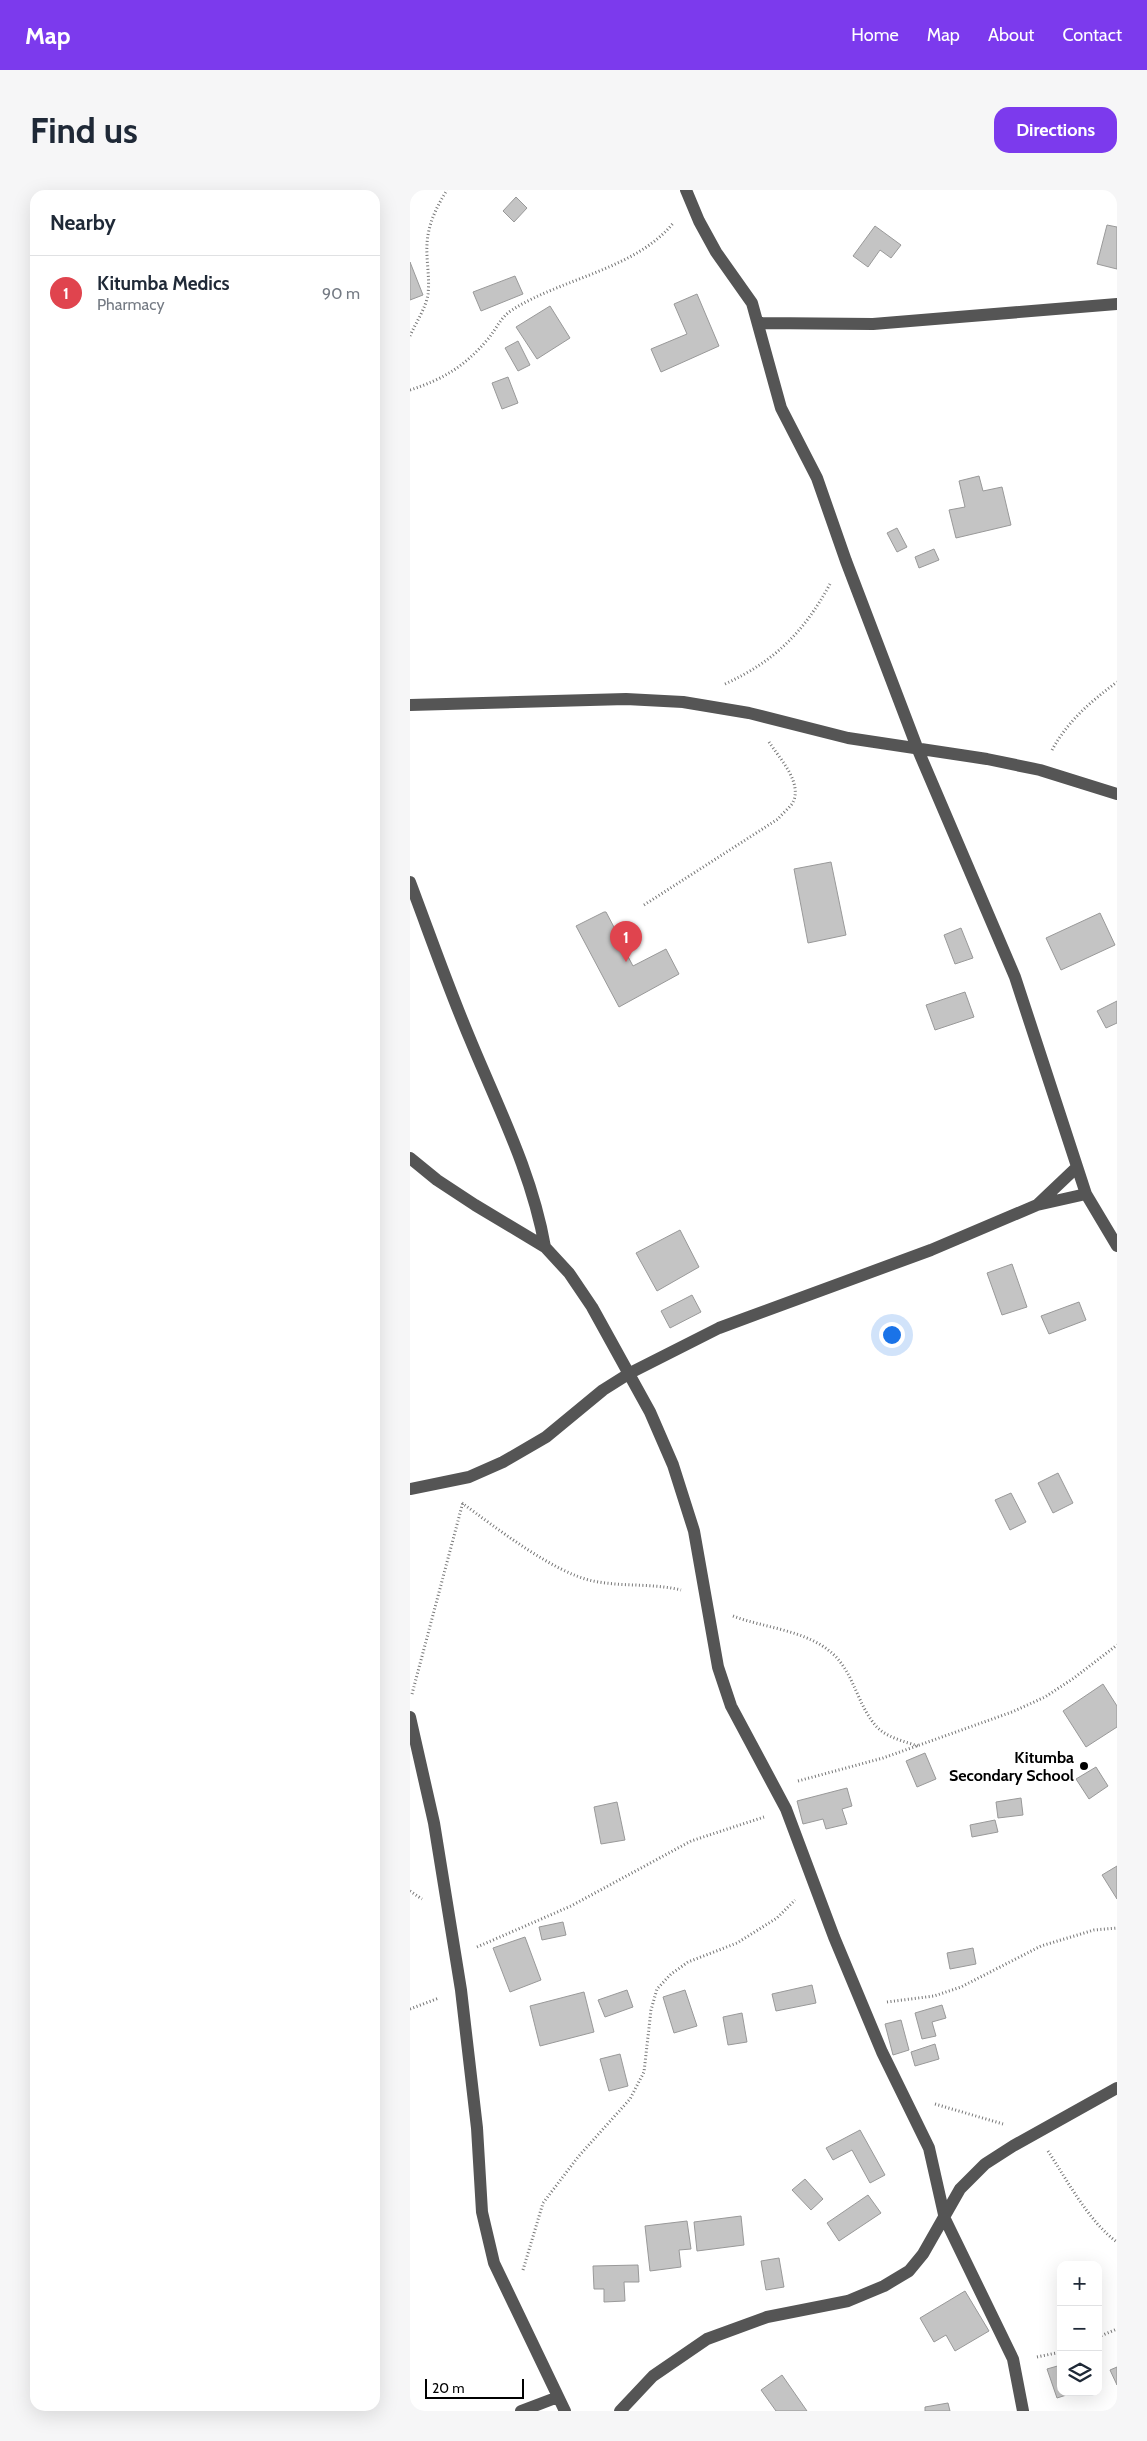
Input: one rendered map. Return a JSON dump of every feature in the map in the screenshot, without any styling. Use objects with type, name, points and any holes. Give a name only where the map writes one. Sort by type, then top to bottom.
[{"type":"street","points":[[688,196],[716,252],[752,302],[781,408],[817,478],[918,750],[1015,977],[1086,1194],[1117,1246]]},
{"type":"street","points":[[758,323],[873,324],[1117,304]]},
{"type":"street","points":[[410,705],[626,699],[683,702],[749,713],[848,738],[987,759],[1040,770],[1117,794]]},
{"type":"street","points":[[410,882],[470,1040],[494,1093],[524,1169],[540,1220],[545,1247]]},
{"type":"street","points":[[410,1158],[437,1180],[545,1247],[569,1273],[592,1307],[650,1412],[684,1499],[694,1531],[718,1667],[731,1706],[776,1787],[786,1809],[882,2052],[928,2148],[945,2219],[1013,2359],[1023,2411]]},
{"type":"street","points":[[1037,1205],[1076,1168]]},
{"type":"street","points":[[410,1489],[469,1477],[503,1462],[546,1437],[603,1390],[630,1373],[719,1328],[931,1250],[1037,1205],[1086,1194]]},
{"type":"street","points":[[410,1718],[434,1824],[461,1990],[477,2128],[482,2212],[494,2263],[565,2411]]},
{"type":"street","points":[[620,2411],[653,2376],[708,2339],[767,2317],[848,2302],[884,2286],[909,2271],[923,2254],[945,2219],[960,2190],[985,2164],[1013,2146],[1117,2088]]},
{"type":"street","points":[[521,2411],[558,2397]]},
{"type":"path","points":[[410,336],[425,305],[428,293],[427,243],[430,226],[437,206],[446,190]]},
{"type":"path","points":[[410,390],[450,375],[474,356],[490,336],[499,320],[510,311],[541,293],[622,260],[648,246],[671,227],[688,196]]},
{"type":"path","points":[[718,687],[762,664],[800,631],[814,614],[830,583],[846,560]]},
{"type":"path","points":[[1040,770],[1069,723],[1091,701],[1117,682]]},
{"type":"path","points":[[644,905],[778,819],[792,803],[796,789],[791,777],[749,713]]},
{"type":"path","points":[[410,1700],[469,1477]]},
{"type":"path","points":[[462,1503],[504,1534],[537,1554],[562,1569],[592,1581],[632,1586],[670,1587],[689,1592],[732,1615],[816,1643],[834,1654],[852,1680],[868,1713],[880,1730],[918,1746]]},
{"type":"path","points":[[776,1787],[854,1767],[1012,1712],[1045,1697],[1074,1678],[1117,1645]]},
{"type":"path","points":[[455,1956],[517,1931],[571,1906],[691,1841],[786,1809]]},
{"type":"path","points":[[513,2304],[543,2203],[578,2157],[630,2100],[644,2072],[651,2010],[657,1989],[671,1974],[688,1962],[737,1943],[777,1918],[814,1882]]},
{"type":"path","points":[[863,2005],[934,1996],[961,1987],[1041,1946],[1094,1930],[1117,1928]]},
{"type":"path","points":[[410,2009],[461,1990]]},
{"type":"path","points":[[1102,2335],[1117,2329]]},
{"type":"building","points":[[516,197],[527,208],[514,222],[503,211]]},
{"type":"building","points":[[1107,225],[1117,227],[1117,269],[1097,264]]},
{"type":"building","points":[[875,226],[901,245],[891,258],[880,250],[868,267],[853,256]]},
{"type":"building","points":[[410,262],[423,295],[410,300]]},
{"type":"building","points":[[515,276],[523,294],[481,311],[473,292]]},
{"type":"building","points":[[697,294],[719,346],[661,372],[651,349],[687,334],[674,304]]},
{"type":"building","points":[[550,306],[570,338],[537,359],[516,327]]},
{"type":"building","points":[[518,341],[530,365],[518,371],[505,348]]},
{"type":"building","points":[[508,377],[518,403],[502,409],[492,383]]},
{"type":"building","points":[[979,476],[983,491],[1002,487],[1011,525],[956,538],[949,510],[965,507],[959,481]]},
{"type":"building","points":[[897,528],[907,547],[897,552],[887,533]]},
{"type":"building","points":[[934,549],[939,560],[919,568],[915,557]]},
{"type":"building","points":[[831,862],[846,935],[808,943],[794,869]]},
{"type":"building","points":[[606,912],[633,966],[666,949],[679,974],[619,1007],[576,926]]},
{"type":"building","points":[[1100,913],[1115,945],[1061,970],[1046,938]]},
{"type":"building","points":[[961,928],[973,958],[955,964],[944,935]]},
{"type":"building","points":[[965,992],[974,1017],[935,1030],[926,1005]]},
{"type":"building","points":[[1117,1001],[1117,1023],[1106,1028],[1097,1011]]},
{"type":"building","points":[[680,1230],[699,1267],[657,1291],[636,1253]]},
{"type":"building","points":[[1012,1264],[1027,1307],[1002,1315],[987,1273]]},
{"type":"building","points":[[692,1295],[701,1312],[670,1328],[661,1311]]},
{"type":"building","points":[[1079,1302],[1086,1320],[1049,1334],[1041,1316]]},
{"type":"building","points":[[1058,1473],[1073,1503],[1053,1513],[1038,1483]]},
{"type":"building","points":[[1011,1493],[1026,1522],[1010,1530],[995,1500]]},
{"type":"building","points":[[1103,1684],[1117,1706],[1117,1727],[1086,1747],[1063,1711]]},
{"type":"building","points":[[925,1753],[936,1779],[917,1787],[906,1761]]},
{"type":"building","points":[[1096,1767],[1108,1786],[1089,1799],[1076,1779]]},
{"type":"building","points":[[847,1788],[852,1806],[842,1809],[847,1824],[826,1829],[823,1819],[803,1824],[797,1801]]},
{"type":"building","points":[[1021,1798],[1023,1815],[998,1818],[996,1802]]},
{"type":"building","points":[[617,1802],[625,1840],[601,1844],[594,1807]]},
{"type":"building","points":[[995,1820],[998,1832],[972,1837],[970,1825]]},
{"type":"building","points":[[1117,1866],[1117,1899],[1102,1875]]},
{"type":"building","points":[[563,1922],[566,1935],[542,1940],[539,1927]]},
{"type":"building","points":[[525,1937],[541,1980],[510,1992],[493,1948]]},
{"type":"building","points":[[973,1948],[976,1964],[950,1969],[947,1953]]},
{"type":"building","points":[[812,1985],[816,2003],[776,2011],[772,1994]]},
{"type":"building","points":[[627,1990],[633,2007],[605,2017],[598,2000]]},
{"type":"building","points":[[685,1990],[697,2026],[674,2033],[663,1997]]},
{"type":"building","points":[[584,1992],[594,2032],[540,2046],[530,2006]]},
{"type":"building","points":[[942,2005],[946,2018],[932,2022],[936,2036],[922,2039],[915,2013]]},
{"type":"building","points":[[742,2013],[747,2042],[728,2045],[723,2017]]},
{"type":"building","points":[[901,2020],[909,2050],[893,2055],[885,2024]]},
{"type":"building","points":[[935,2044],[939,2059],[915,2066],[911,2052]]},
{"type":"building","points":[[620,2054],[628,2086],[609,2091],[600,2059]]},
{"type":"building","points":[[860,2130],[885,2175],[870,2183],[852,2150],[833,2160],[826,2148]]},
{"type":"building","points":[[805,2179],[823,2199],[811,2210],[792,2190]]},
{"type":"building","points":[[868,2195],[881,2213],[839,2241],[827,2223]]},
{"type":"building","points":[[741,2216],[744,2245],[697,2251],[694,2222]]},
{"type":"building","points":[[687,2221],[691,2249],[679,2250],[681,2267],[650,2271],[645,2226]]},
{"type":"building","points":[[779,2258],[784,2287],[766,2290],[761,2261]]},
{"type":"building","points":[[638,2265],[639,2282],[624,2282],[625,2301],[604,2302],[604,2289],[594,2289],[593,2266]]},
{"type":"building","points":[[965,2291],[989,2331],[955,2351],[946,2335],[934,2342],[920,2318]]},
{"type":"building","points":[[1057,2366],[1057,2396],[1063,2396],[1057,2398],[1047,2369]]},
{"type":"building","points":[[1117,2367],[1117,2385],[1110,2370]]},
{"type":"building","points":[[782,2375],[807,2411],[776,2411],[761,2390]]},
{"type":"building","points":[[948,2403],[950,2411],[925,2411],[925,2407]]},
{"type":"place","name":"Kitumba Medics","points":[[626,962]]},
{"type":"place","name":"Kitumba Secondary School","points":[[1084,1766]]}]
